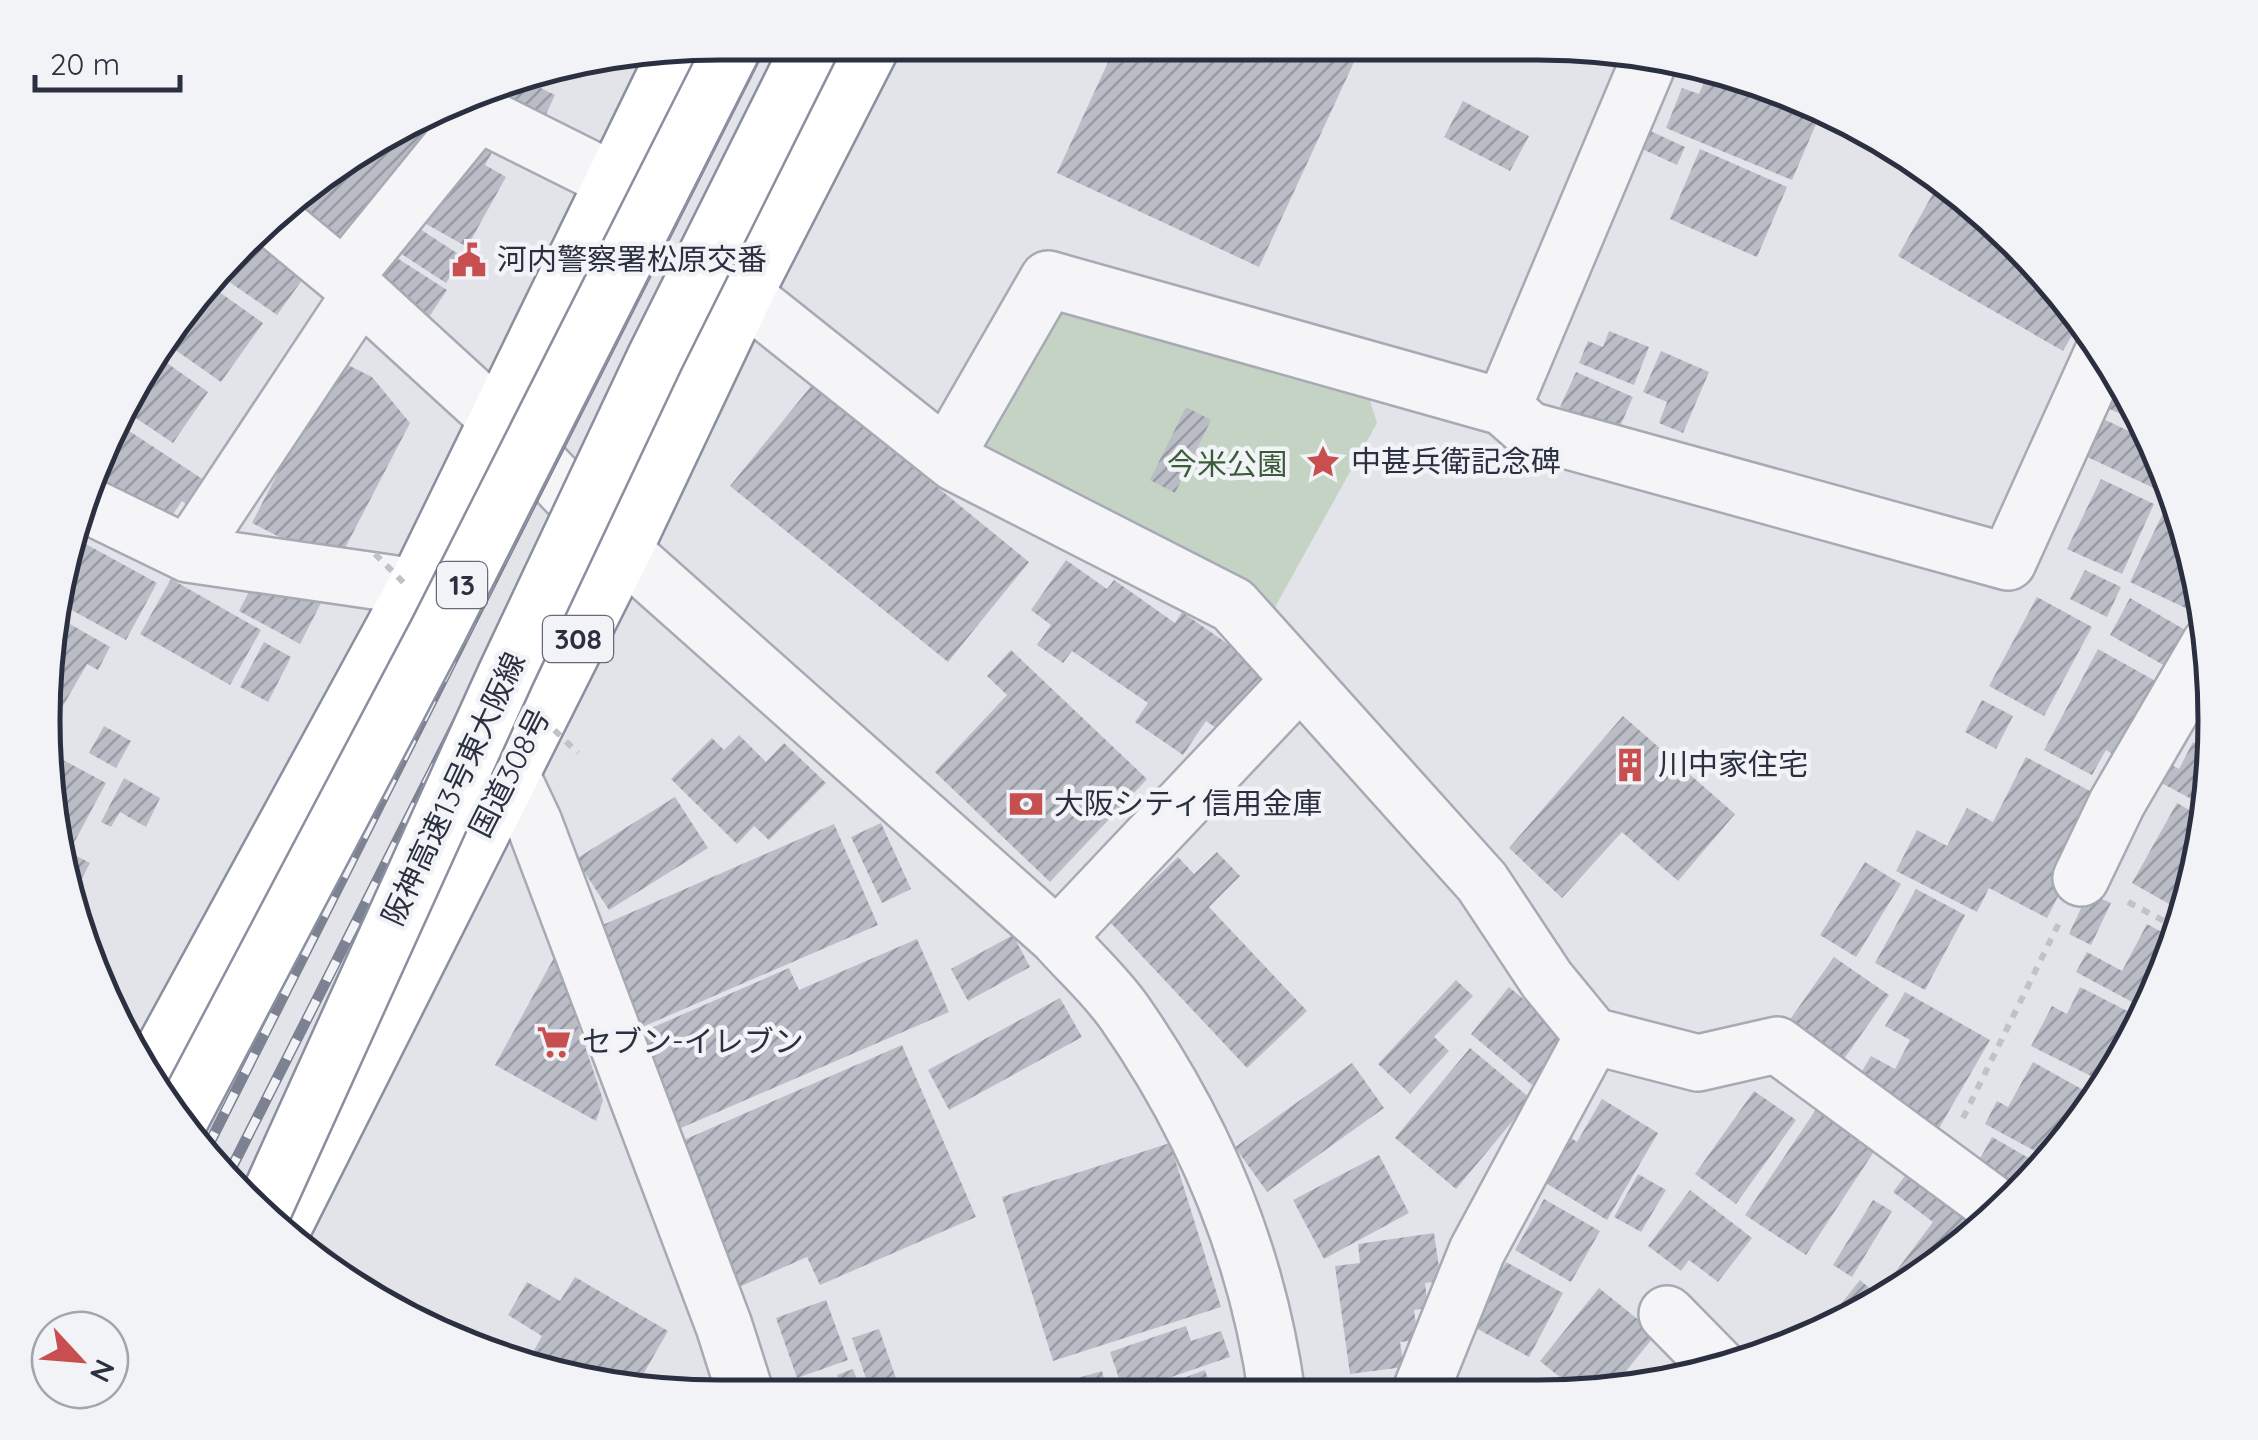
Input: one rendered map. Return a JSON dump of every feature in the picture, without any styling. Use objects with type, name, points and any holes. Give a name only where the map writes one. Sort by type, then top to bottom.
[{"type":"highway","name":"13","points":[[179,1098],[439,629],[726,60]]},
{"type":"highway","name":"阪神高速13号東大阪線","points":[[267,1200],[605,463],[804,60]]},
{"type":"highway","name":"国道308号","points":[[288,1218],[865,60]]},
{"type":"highway","points":[[178,1097],[416,587],[672,62]]},
{"type":"street","points":[[1502,407],[1645,69]]},
{"type":"street","points":[[473,108],[614,181]]},
{"type":"street","points":[[188,554],[353,286],[468,110]]},
{"type":"street","points":[[282,227],[498,419],[623,551],[1058,938],[1122,1009],[1178,1096],[1222,1182],[1252,1268],[1274,1380]]},
{"type":"street","points":[[946,456],[1048,279],[1502,407],[1529,430],[2008,562],[2096,367]]},
{"type":"street","points":[[744,296],[954,463],[1233,606],[1482,882],[1546,980],[1592,1036],[1698,1062],[1776,1044],[1989,1201]]},
{"type":"street","points":[[95,509],[188,554],[416,587]]},
{"type":"street","points":[[2081,878],[2118,803],[2196,668]]},
{"type":"street","points":[[1058,938],[1300,680]]},
{"type":"street","points":[[510,772],[548,860],[741,1380]]},
{"type":"street","points":[[1426,1380],[1477,1251],[1592,1036]]},
{"type":"street","points":[[1667,1314],[1710,1358]]},
{"type":"path","points":[[1941,1164],[2081,878],[2166,922]]},
{"type":"green space","name":"今米公園","points":[[1060,305],[1267,364],[1369,398],[1377,423],[1274,609],[982,461],[974,441]]},
{"type":"building","points":[[1109,60],[1355,60],[1259,267],[1057,173]]},
{"type":"building","points":[[1705,81],[1709,82],[1817,122],[1792,180],[1666,128],[1682,88],[1699,94]]},
{"type":"building","points":[[536,86],[555,95],[542,123],[502,97]]},
{"type":"building","points":[[1463,101],[1529,136],[1510,171],[1444,137]]},
{"type":"building","points":[[446,120],[341,248],[298,213],[353,171]]},
{"type":"building","points":[[1648,130],[1685,147],[1677,165],[1640,148]]},
{"type":"building","points":[[472,136],[495,147],[485,165],[506,177],[467,247],[412,216]]},
{"type":"building","points":[[1700,149],[1787,187],[1757,257],[1670,219]]},
{"type":"building","points":[[1934,192],[2005,253],[2073,334],[2063,351],[1898,256]]},
{"type":"building","points":[[403,218],[463,257],[446,283],[386,244]]},
{"type":"building","points":[[261,246],[305,276],[277,315],[228,281]]},
{"type":"building","points":[[386,251],[447,290],[429,317],[369,277]]},
{"type":"building","points":[[219,291],[263,323],[221,382],[174,349]]},
{"type":"building","points":[[1609,331],[1649,347],[1634,385],[1579,363],[1588,341],[1603,347]]},
{"type":"building","points":[[1661,351],[1709,372],[1683,433],[1659,423],[1667,402],[1643,392]]},
{"type":"building","points":[[336,359],[372,377],[410,423],[344,550],[303,549],[252,523]]},
{"type":"building","points":[[165,362],[208,392],[173,443],[134,417]]},
{"type":"building","points":[[1576,372],[1633,397],[1617,433],[1560,407]]},
{"type":"building","points":[[812,385],[1029,562],[948,662],[730,486]]},
{"type":"building","points":[[2110,390],[2123,415],[2103,406]]},
{"type":"building","points":[[1186,407],[1211,420],[1175,493],[1150,480]]},
{"type":"building","points":[[2099,417],[2132,433],[2156,489],[2081,454]]},
{"type":"building","points":[[127,430],[210,484],[193,509],[182,501],[167,523],[105,482]]},
{"type":"building","points":[[2101,479],[2154,504],[2122,574],[2067,549]]},
{"type":"building","points":[[2162,515],[2166,517],[2188,609],[2130,582]]},
{"type":"building","points":[[84,543],[157,583],[126,640],[70,609]]},
{"type":"building","points":[[1066,560],[1107,589],[1114,580],[1175,623],[1182,612],[1268,672],[1225,734],[1206,721],[1183,755],[1135,722],[1148,703],[1072,651],[1063,663],[1037,645],[1051,625],[1031,610]]},
{"type":"building","points":[[2085,570],[2121,587],[2107,617],[2070,599]]},
{"type":"building","points":[[171,579],[261,630],[230,685],[140,634]]},
{"type":"building","points":[[282,581],[321,603],[300,644],[239,611],[254,582]]},
{"type":"building","points":[[2037,597],[2092,627],[2044,716],[1989,686]]},
{"type":"building","points":[[2130,598],[2187,631],[2167,667],[2110,635]]},
{"type":"building","points":[[68,623],[110,647],[98,670],[87,664],[60,711]]},
{"type":"building","points":[[264,642],[291,657],[268,702],[240,687]]},
{"type":"building","points":[[2098,649],[2159,683],[2118,757],[2106,750],[2092,775],[2044,750]]},
{"type":"building","points":[[1011,650],[1147,779],[1050,882],[935,772],[1007,695],[987,676]]},
{"type":"building","points":[[1982,700],[2013,716],[1996,749],[1965,732]]},
{"type":"building","name":"川中家住宅","points":[[1623,716],[1735,814],[1678,881],[1622,832],[1562,898],[1509,848]]},
{"type":"building","points":[[104,726],[131,741],[116,768],[89,753]]},
{"type":"building","points":[[739,735],[766,762],[784,743],[826,783],[769,840],[754,826],[737,844],[671,779],[712,738],[724,750]]},
{"type":"building","points":[[2193,742],[2197,744],[2193,800],[2154,779],[2164,761],[2179,769]]},
{"type":"building","points":[[2026,757],[2107,800],[2047,918],[1989,888],[1977,912],[1896,871],[1917,830],[1947,846],[1967,808],[1993,822]]},
{"type":"building","points":[[61,759],[106,783],[72,846]]},
{"type":"building","points":[[124,778],[160,798],[146,827],[120,812],[111,827],[101,822]]},
{"type":"building","points":[[675,797],[708,848],[609,910],[576,859]]},
{"type":"building","points":[[2177,803],[2191,811],[2171,905],[2132,883]]},
{"type":"building","points":[[881,823],[911,889],[882,903],[851,837]]},
{"type":"building","points":[[834,824],[878,925],[633,1031],[591,930]]},
{"type":"building","points":[[1217,852],[1240,876],[1209,907],[1307,1011],[1247,1068],[1110,922],[1178,857],[1194,874]]},
{"type":"building","points":[[74,855],[90,863],[79,879]]},
{"type":"building","points":[[1865,862],[1901,884],[1856,957],[1820,935]]},
{"type":"building","points":[[1916,889],[1965,915],[1925,990],[1875,963]]},
{"type":"building","points":[[2088,893],[2111,903],[2091,945],[2069,934]]},
{"type":"building","points":[[2147,924],[2163,933],[2134,1003],[2076,972],[2087,952],[2122,971]]},
{"type":"building","points":[[1013,935],[1030,967],[968,1001],[951,969]]},
{"type":"building","points":[[917,939],[949,1012],[674,1131],[633,1036],[789,968],[799,990]]},
{"type":"building","points":[[555,956],[603,1100],[596,1121],[495,1065]]},
{"type":"building","points":[[1834,957],[1889,995],[1839,1066],[1784,1028]]},
{"type":"building","points":[[1456,980],[1473,996],[1434,1037],[1449,1051],[1410,1094],[1378,1064]]},
{"type":"building","points":[[1509,987],[1570,1038],[1532,1085],[1471,1034]]},
{"type":"building","points":[[2080,987],[2130,1012],[2093,1077],[2031,1046],[2052,1006],[2067,1014]]},
{"type":"building","points":[[1905,992],[1990,1040],[1938,1130],[1855,1083],[1871,1056],[1895,1069],[1910,1040],[1885,1026]]},
{"type":"building","points":[[1060,998],[1082,1037],[949,1110],[928,1070]]},
{"type":"building","points":[[902,1045],[976,1217],[820,1285],[807,1257],[739,1287],[677,1143]]},
{"type":"building","points":[[1470,1048],[1531,1099],[1456,1189],[1395,1138]]},
{"type":"building","points":[[2033,1062],[2084,1091],[2037,1152],[1985,1124],[1997,1101],[2008,1107]]},
{"type":"building","points":[[1352,1063],[1384,1108],[1267,1192],[1235,1147]]},
{"type":"building","points":[[1754,1091],[1796,1120],[1736,1204],[1695,1174]]},
{"type":"building","points":[[1602,1099],[1658,1133],[1607,1220],[1534,1176],[1560,1131],[1577,1142]]},
{"type":"building","points":[[1819,1105],[1879,1144],[1806,1255],[1745,1215]]},
{"type":"building","points":[[1992,1137],[2030,1159],[2003,1189],[1973,1171]]},
{"type":"building","points":[[1170,1143],[1221,1307],[1053,1361],[1002,1197]]},
{"type":"building","points":[[1379,1155],[1409,1213],[1324,1259],[1293,1200]]},
{"type":"building","points":[[1914,1164],[1978,1212],[1891,1277],[1933,1222],[1893,1192]]},
{"type":"building","points":[[1638,1174],[1666,1190],[1641,1232],[1614,1217]]},
{"type":"building","points":[[1690,1190],[1752,1238],[1718,1282],[1689,1260],[1681,1271],[1648,1246]]},
{"type":"building","points":[[1544,1199],[1600,1231],[1571,1282],[1515,1250]]},
{"type":"building","points":[[1873,1200],[1892,1211],[1852,1277],[1833,1265]]},
{"type":"building","points":[[1434,1233],[1441,1281],[1425,1283],[1428,1308],[1414,1310],[1418,1340],[1400,1342],[1404,1367],[1350,1374],[1335,1266],[1360,1263],[1358,1244]]},
{"type":"building","points":[[1506,1262],[1563,1293],[1529,1357],[1472,1326]]},
{"type":"building","points":[[575,1277],[668,1331],[643,1375],[533,1353],[542,1336],[508,1315],[527,1282],[560,1301]]},
{"type":"building","points":[[1860,1280],[1871,1290],[1841,1306]]},
{"type":"building","points":[[1599,1288],[1656,1334],[1624,1374],[1563,1379],[1540,1361]]},
{"type":"building","points":[[826,1300],[848,1360],[797,1378],[776,1318]]},
{"type":"building","points":[[1186,1326],[1191,1341],[1221,1331],[1230,1357],[1162,1380],[1120,1380],[1110,1352]]},
{"type":"building","points":[[879,1329],[897,1380],[867,1380],[852,1338]]},
{"type":"building","points":[[853,1369],[857,1380],[839,1380],[837,1375]]},
{"type":"building","points":[[1205,1370],[1208,1380],[1178,1380]]},
{"type":"building","points":[[1102,1371],[1104,1380],[1071,1380]]},
{"type":"railway","points":[[211,1140],[754,60]]},
{"type":"railway","points":[[233,1165],[792,60]]},
{"type":"place","name":"河内警察署松原交番","points":[[469,260]]},
{"type":"place","name":"中甚兵衛記念碑","points":[[1323,462]]},
{"type":"place","name":"川中家住宅","points":[[1630,765]]},
{"type":"place","name":"大阪シティ信用金庫","points":[[1026,804]]},
{"type":"place","name":"セブン-イレブン","points":[[554,1042]]}]
